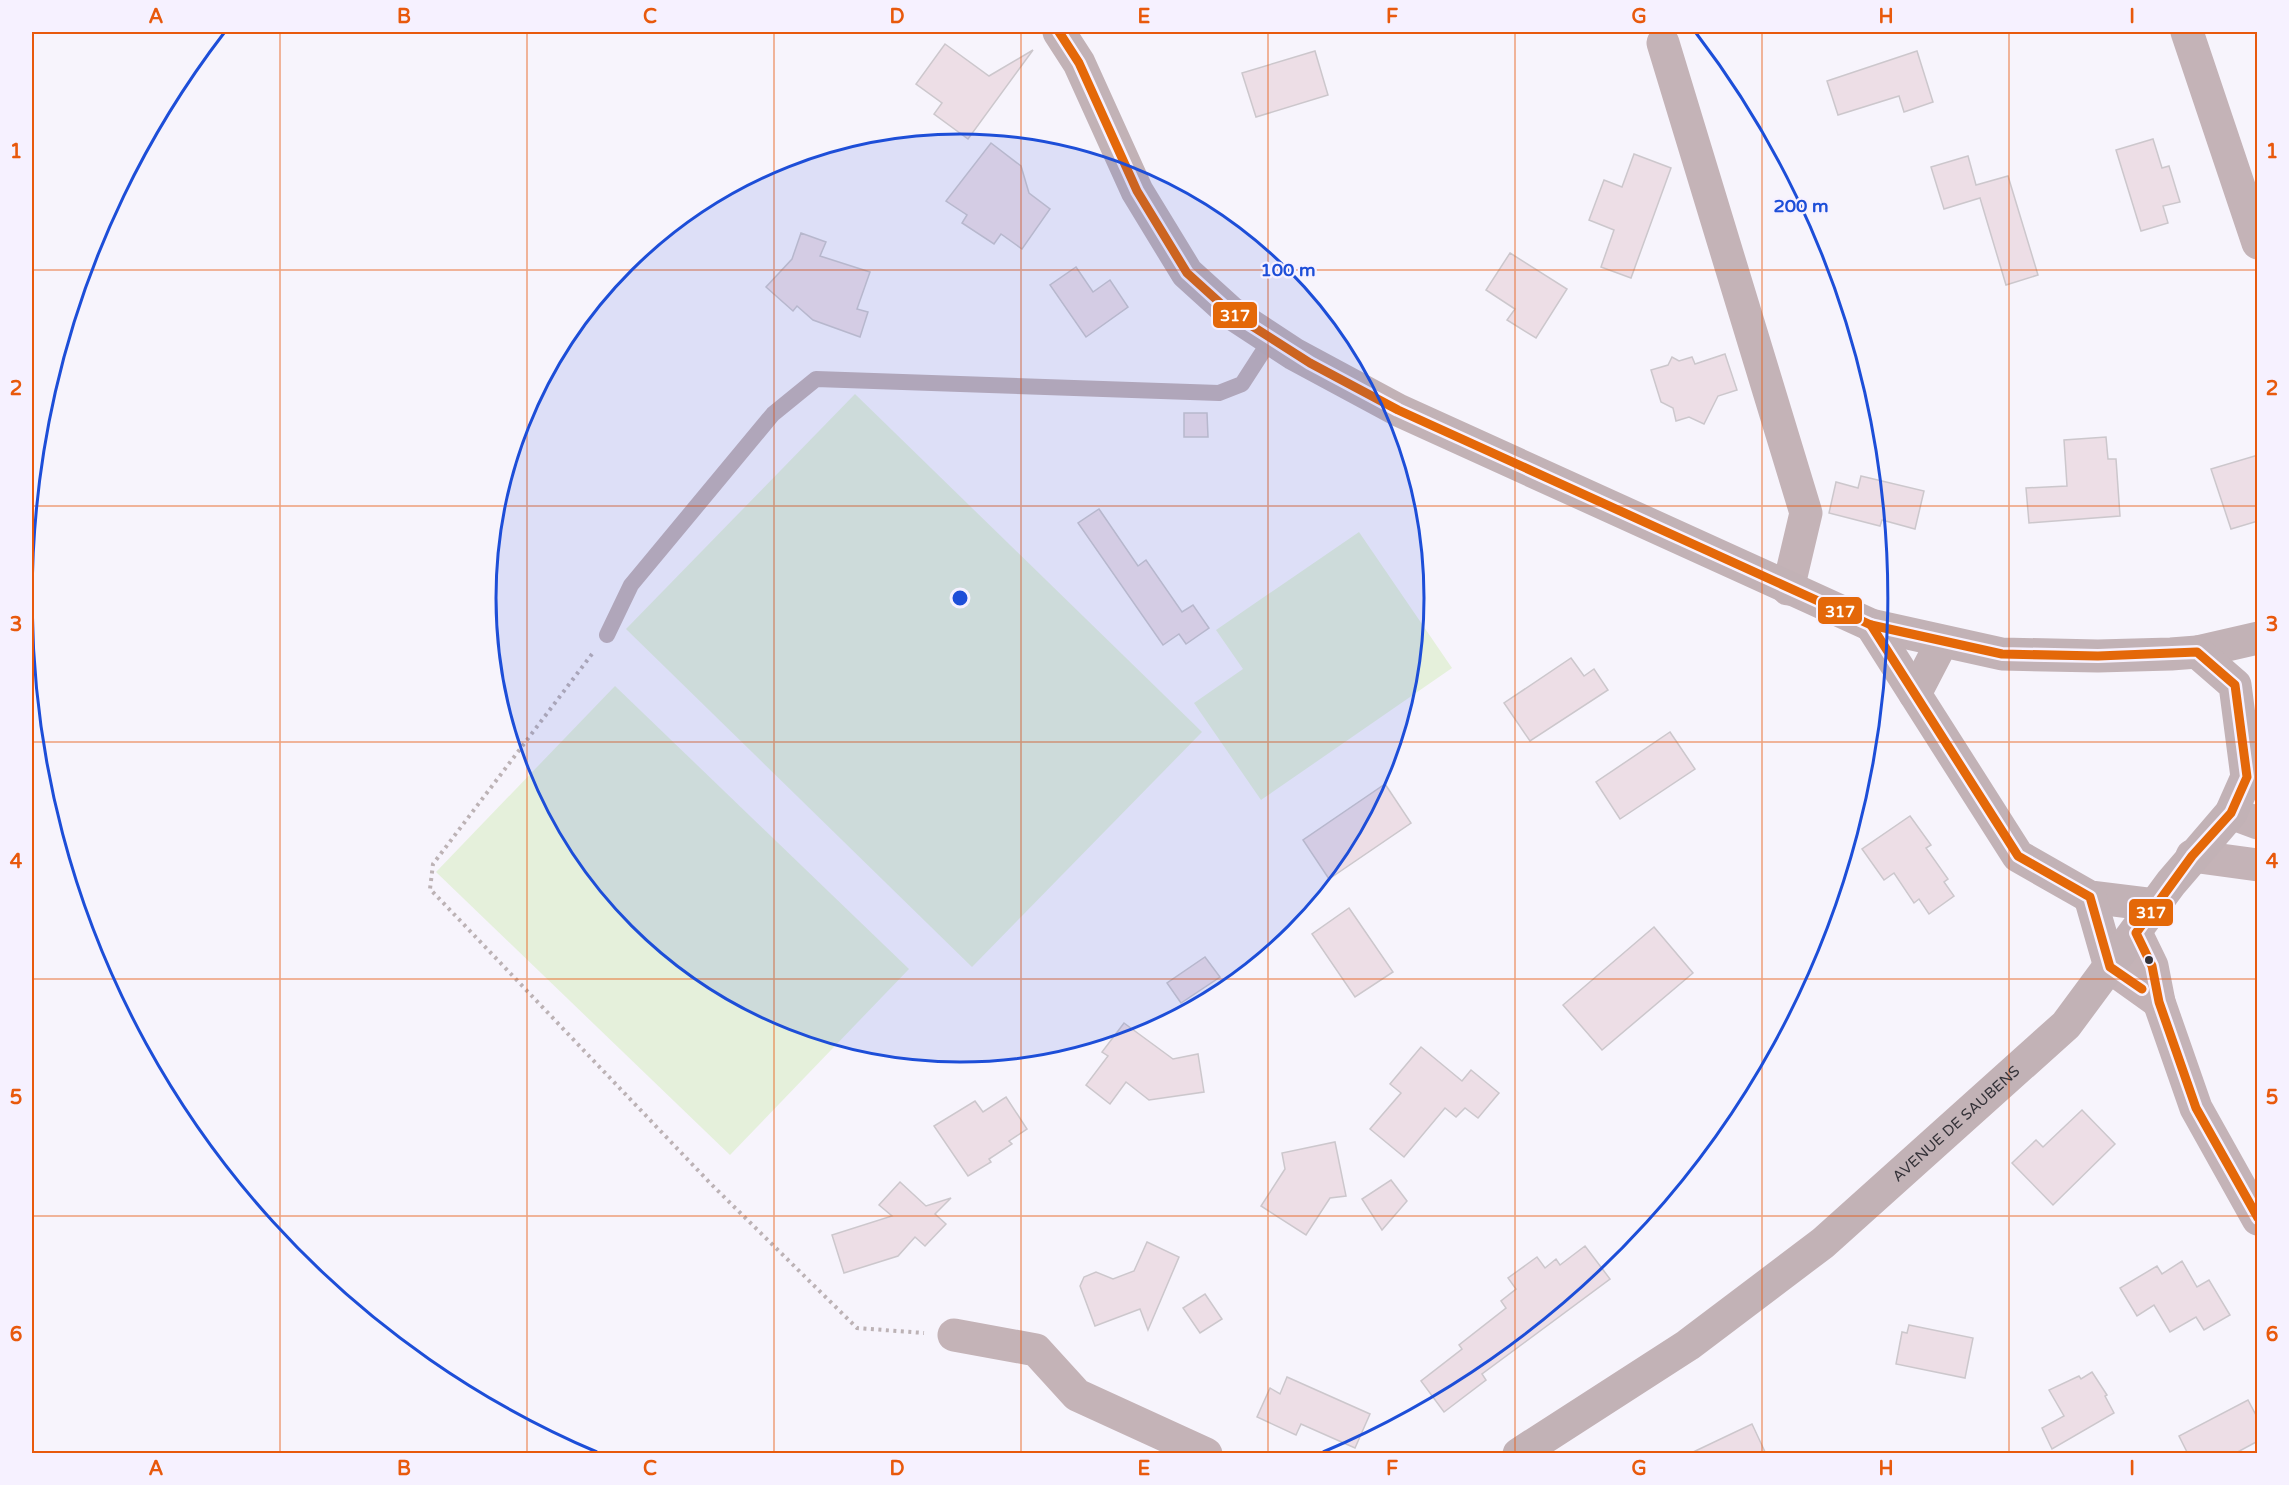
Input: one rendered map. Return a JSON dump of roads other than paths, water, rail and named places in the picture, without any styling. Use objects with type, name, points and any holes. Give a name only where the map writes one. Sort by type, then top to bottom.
[{"type":"street","points":[[1059,32],[1079,63],[1137,191],[1187,273],[1230,312],[1271,339],[1398,410],[1871,625],[2002,654],[2098,656],[2197,652],[2252,640]]},
{"type":"street","points":[[2187,32],[2258,243]]},
{"type":"street","points":[[1663,43],[1806,513],[1788,589]]},
{"type":"street","points":[[1871,625],[2018,856],[2090,897],[2155,905]]},
{"type":"street","name":"AVENUE DE SAUBENS","points":[[1519,1454],[1688,1345],[1823,1243],[2066,1026],[2192,856],[2248,803],[2235,685],[2252,640]]},
{"type":"street","points":[[1915,694],[1942,642]]},
{"type":"street","points":[[2197,652],[2235,685]]},
{"type":"street","points":[[2192,856],[2258,865]]},
{"type":"street","points":[[2090,897],[2110,967],[2159,1002]]},
{"type":"street","points":[[2136,933],[2152,966],[2159,1002],[2196,1108],[2258,1220]]},
{"type":"street","points":[[954,1335],[1035,1350],[1077,1395],[1206,1454]]},
{"type":"lane","points":[[607,635],[631,585],[773,414],[816,379],[1219,393],[1242,384],[1271,339]]}]
